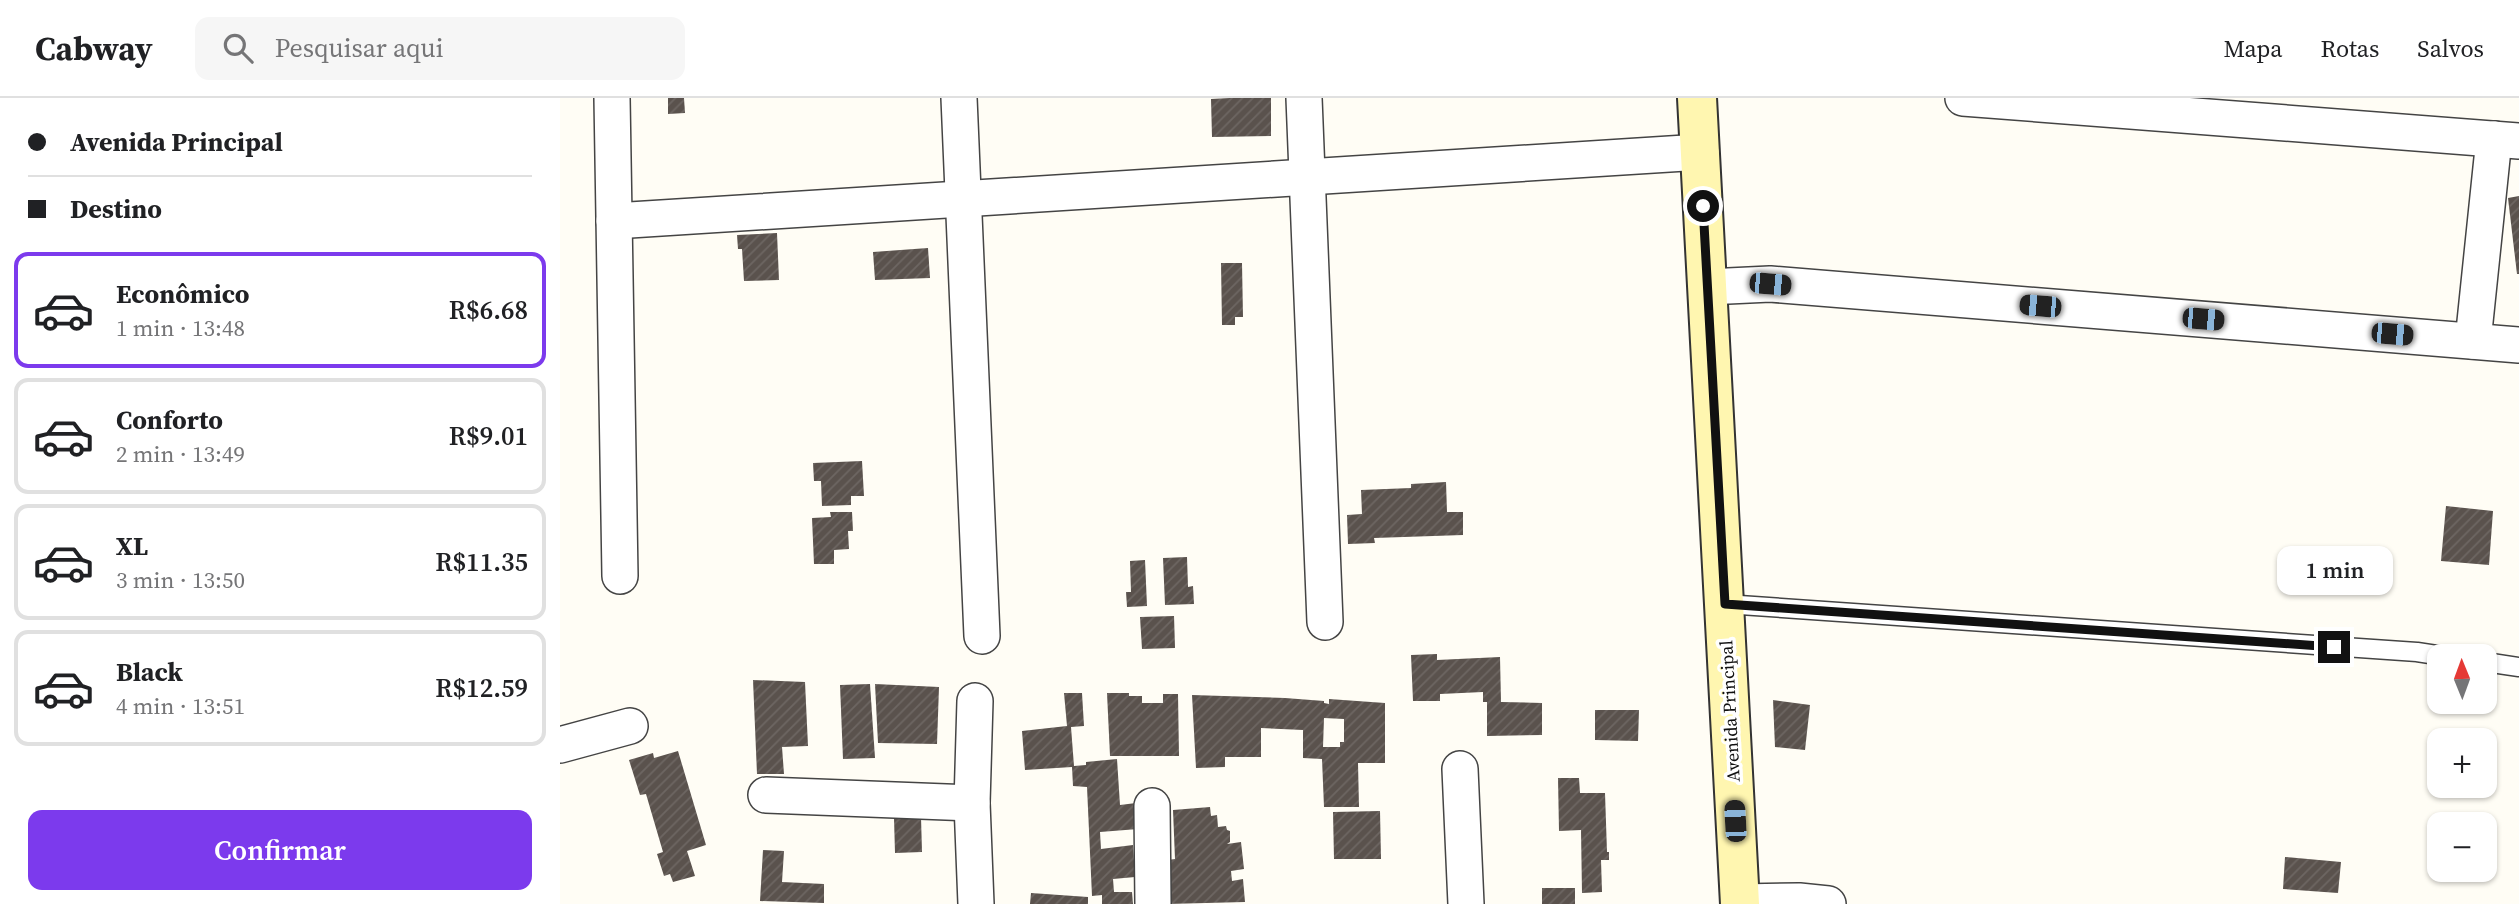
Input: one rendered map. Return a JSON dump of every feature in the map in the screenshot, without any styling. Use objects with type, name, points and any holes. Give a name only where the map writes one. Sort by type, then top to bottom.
[{"type":"street","points":[[612,98],[620,576]]},
{"type":"street","points":[[959,98],[982,636]]},
{"type":"street","points":[[1304,98],[1325,622]]},
{"type":"street","name":"Avenida Principal","points":[[1697,98],[1740,903]]},
{"type":"street","points":[[1964,98],[2506,140],[2473,341]]},
{"type":"street","points":[[614,221],[1701,152]]},
{"type":"street","points":[[1707,287],[1770,284],[2519,345]]},
{"type":"street","points":[[975,701],[972,803],[976,904]]},
{"type":"street","points":[[560,745],[630,726]]},
{"type":"street","points":[[1460,769],[1466,904]]},
{"type":"street","points":[[766,795],[972,803]]},
{"type":"street","points":[[1152,806],[1153,904]]},
{"type":"street","points":[[1740,903],[1799,901],[1828,904]]},
{"type":"lane","points":[[1725,604],[2427,653]]},
{"type":"lane","points":[[2497,664],[2519,667]]},
{"type":"building","points":[[668,98],[684,98],[685,113],[668,114]]},
{"type":"building","points":[[1271,98],[1271,136],[1212,137],[1211,99]]},
{"type":"building","points":[[2519,196],[2519,274],[2517,274],[2508,198]]},
{"type":"building","points":[[777,233],[779,280],[744,281],[742,249],[738,249],[737,235]]},
{"type":"building","points":[[928,248],[930,278],[875,280],[873,252]]},
{"type":"building","points":[[1221,263],[1242,263],[1243,317],[1235,317],[1235,325],[1222,325]]},
{"type":"building","points":[[862,461],[864,496],[851,496],[851,505],[822,506],[821,481],[814,481],[813,463]]},
{"type":"building","points":[[1446,482],[1447,512],[1463,512],[1463,535],[1374,538],[1375,543],[1348,544],[1347,515],[1362,514],[1361,490],[1411,488],[1411,484]]},
{"type":"building","points":[[2446,506],[2493,511],[2489,565],[2441,561]]},
{"type":"building","points":[[830,512],[852,512],[853,531],[848,531],[849,549],[834,550],[834,564],[814,564],[812,518],[831,517]]},
{"type":"building","points":[[1187,557],[1188,587],[1193,586],[1194,604],[1165,605],[1163,558]]},
{"type":"building","points":[[1145,560],[1147,606],[1127,607],[1126,592],[1131,592],[1130,561]]},
{"type":"building","points":[[1174,616],[1175,648],[1142,649],[1140,617]]},
{"type":"building","points":[[1437,654],[1437,660],[1500,657],[1501,702],[1542,703],[1542,735],[1487,736],[1487,702],[1483,702],[1483,692],[1440,694],[1440,701],[1413,701],[1411,655]]},
{"type":"building","points":[[753,680],[805,682],[808,746],[782,747],[784,774],[757,774]]},
{"type":"building","points":[[870,684],[875,758],[843,759],[840,685]]},
{"type":"building","points":[[875,684],[939,687],[937,744],[878,743]]},
{"type":"building","points":[[1064,693],[1082,693],[1084,726],[1071,727],[1074,766],[1117,759],[1120,805],[1136,803],[1138,829],[1100,832],[1101,849],[1133,845],[1135,877],[1113,879],[1114,892],[1132,892],[1133,904],[1102,904],[1102,895],[1092,896],[1087,787],[1073,786],[1072,767],[1025,770],[1022,731],[1067,726]]},
{"type":"building","points":[[1107,693],[1142,696],[1142,703],[1163,703],[1163,694],[1178,694],[1179,756],[1110,756]]},
{"type":"building","points":[[1192,695],[1285,698],[1324,701],[1329,704],[1329,699],[1385,703],[1385,763],[1358,763],[1359,807],[1324,807],[1322,759],[1303,758],[1303,730],[1261,728],[1261,757],[1225,757],[1225,767],[1196,768]],"holes":[[[1324,718],[1344,719],[1344,742],[1340,742],[1340,747],[1323,747]]]},
{"type":"building","points":[[1773,700],[1810,705],[1805,750],[1775,747]]},
{"type":"building","points":[[1595,710],[1639,710],[1638,741],[1595,740]]},
{"type":"building","points":[[678,751],[706,845],[687,851],[695,876],[673,882],[670,874],[664,876],[657,854],[663,852],[646,794],[640,795],[629,760],[653,753],[654,758]]},
{"type":"building","points":[[1558,778],[1579,778],[1580,793],[1605,793],[1609,860],[1601,860],[1602,892],[1582,893],[1581,830],[1559,831]]},
{"type":"building","points":[[1210,807],[1211,816],[1217,815],[1218,827],[1226,826],[1230,831],[1230,842],[1227,844],[1241,842],[1244,869],[1231,871],[1232,881],[1243,879],[1245,902],[1167,904],[1168,860],[1175,859],[1173,810]]},
{"type":"building","points":[[1380,811],[1381,859],[1334,859],[1333,812]]},
{"type":"building","points":[[921,817],[922,852],[895,853],[894,818]]},
{"type":"building","points":[[763,850],[784,851],[782,882],[824,884],[824,903],[760,901]]},
{"type":"building","points":[[2285,857],[2341,862],[2338,893],[2283,889]]},
{"type":"building","points":[[1542,888],[1575,888],[1575,904],[1542,904]]},
{"type":"building","points":[[1031,893],[1088,897],[1088,904],[1030,904]]},
{"type":"route","points":[[1703,206],[1725,604],[2334,647]]}]
